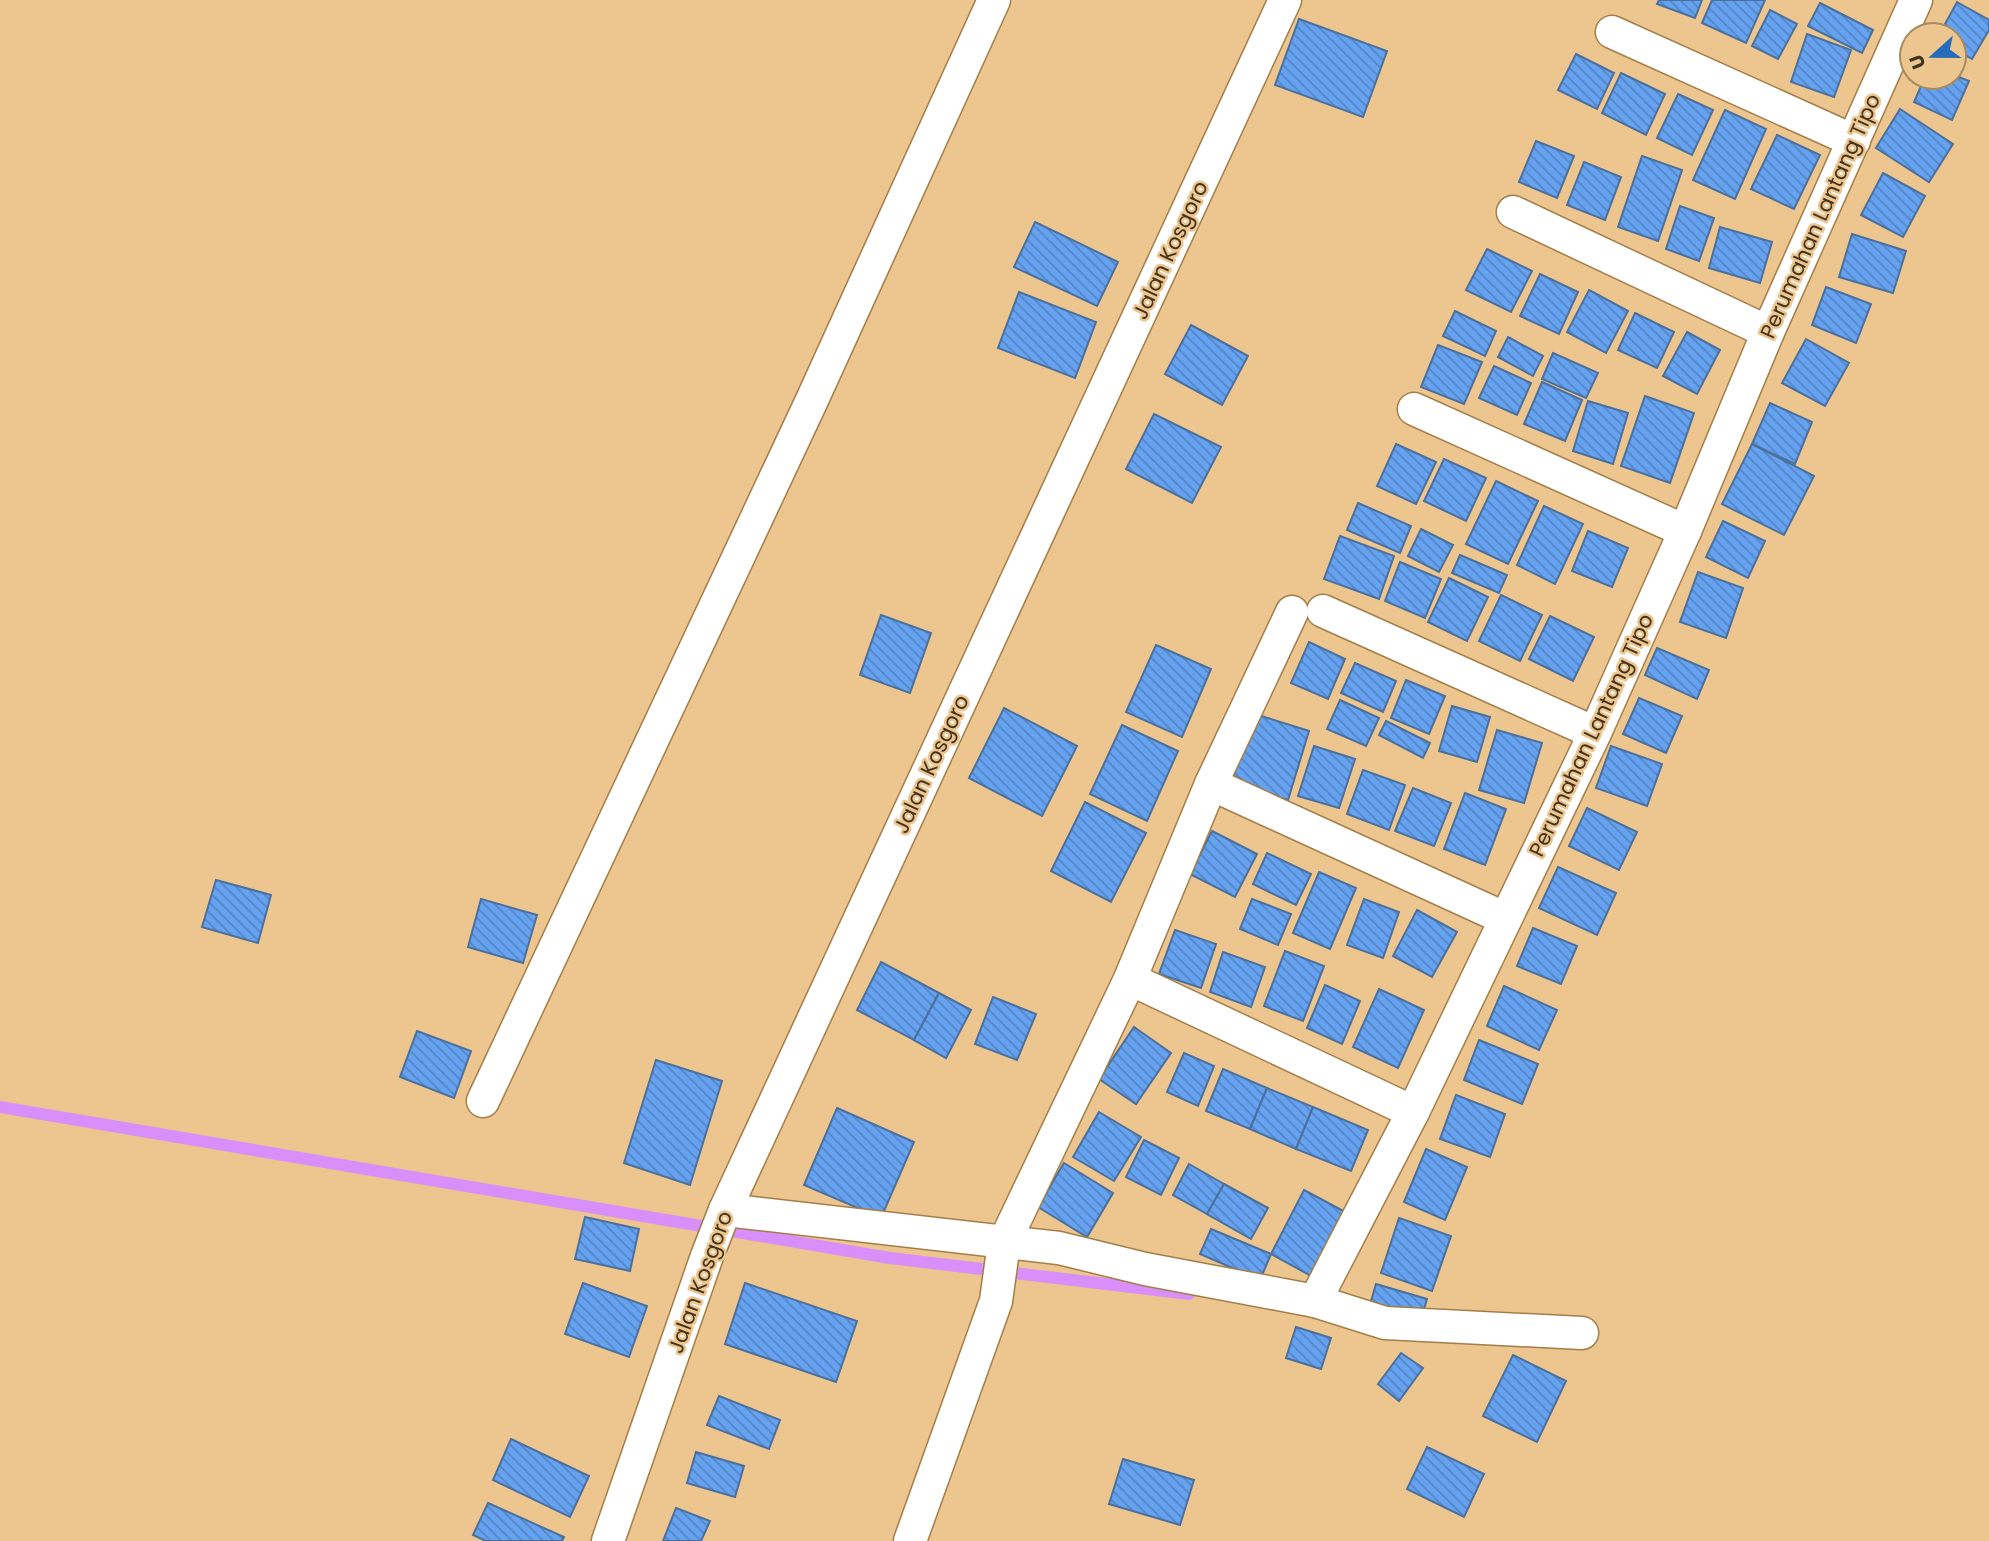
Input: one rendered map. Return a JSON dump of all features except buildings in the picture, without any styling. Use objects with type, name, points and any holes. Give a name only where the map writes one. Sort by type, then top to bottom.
[{"type":"street","points":[[483,1101],[812,400],[994,0]]},
{"type":"street","name":"Jalan Kosgoro","points":[[608,1541],[724,1212],[1285,0]]},
{"type":"street","name":"Perumahan Lantang Tipo","points":[[1315,1301],[1413,1112],[1595,733],[1685,531],[1768,332],[1916,0]]},
{"type":"street","points":[[1612,32],[1854,141]]},
{"type":"street","points":[[1513,212],[1768,332]]},
{"type":"street","points":[[1414,409],[1685,531]]},
{"type":"street","points":[[910,1541],[996,1301],[1004,1245],[1130,979],[1210,784],[1308,612],[1595,733]]},
{"type":"street","points":[[1210,784],[1504,918]]},
{"type":"street","points":[[1130,979],[1413,1112]]},
{"type":"street","points":[[724,1212],[1004,1245],[1059,1248],[1145,1269],[1315,1301],[1385,1323],[1582,1333]]},
{"type":"waterway","points":[[0,1107],[890,1258],[1189,1294]]}]
